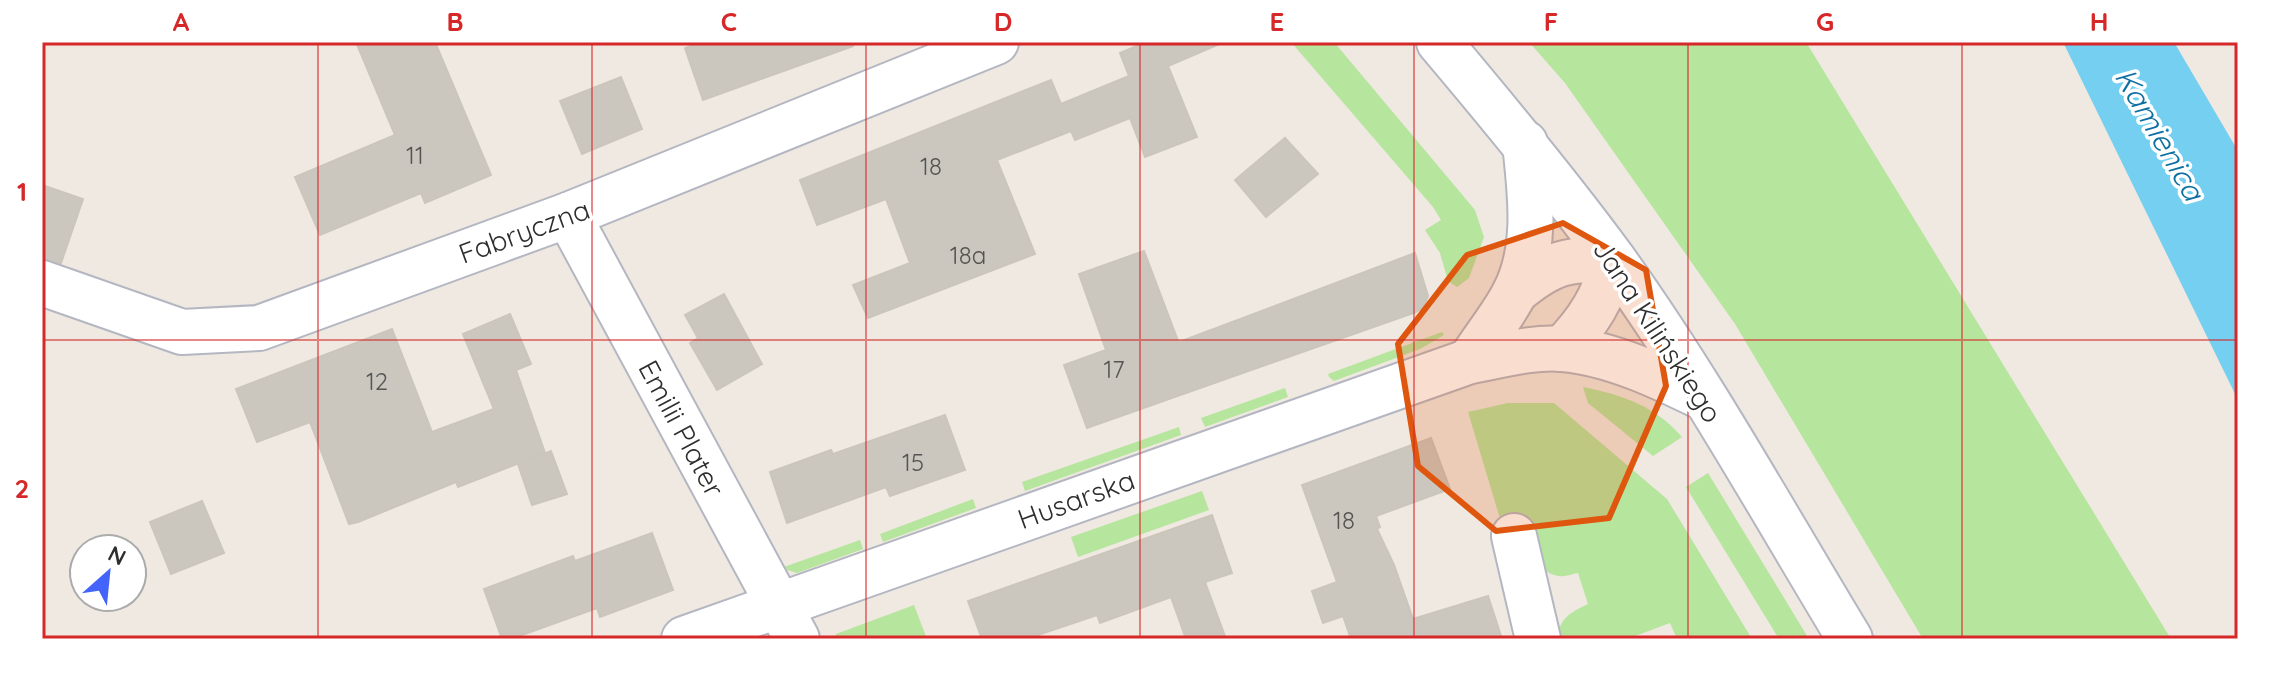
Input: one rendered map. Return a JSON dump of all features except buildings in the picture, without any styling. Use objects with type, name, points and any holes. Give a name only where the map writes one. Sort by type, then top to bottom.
[{"type":"street","name":"Fabryczna","points":[[42,283],[182,332],[259,328],[568,215],[996,42]]},
{"type":"street","name":"Jana Kilińskiego","points":[[1439,42],[1525,143],[1614,261],[1704,398],[1850,639]]},
{"type":"street","points":[[1470,361],[1515,292],[1526,261],[1531,197],[1525,143]]},
{"type":"street","name":"Emilii Plater","points":[[568,215],[787,622]]},
{"type":"street","points":[[1515,292],[1538,273],[1561,262],[1586,259],[1614,261],[1597,307],[1562,349]]},
{"type":"street","name":"Husarska","points":[[684,639],[787,622],[1470,361],[1562,349],[1615,361],[1657,375],[1704,398]]},
{"type":"street","points":[[1514,536],[1538,639]]},
{"type":"highlighted area","points":[[1563,223],[1646,270],[1666,386],[1609,518],[1496,531],[1418,466],[1398,344],[1467,255]]},
{"type":"green space","points":[[1291,42],[1334,42],[1475,210],[1484,237],[1469,278],[1457,287],[1448,281],[1440,253],[1425,230],[1441,220],[1433,207]]},
{"type":"green space","points":[[1529,42],[1806,42],[2171,639],[1923,639],[1735,324],[1565,83]]},
{"type":"green space","points":[[1442,332],[1444,335],[1420,349],[1334,381],[1329,377],[1328,374]]},
{"type":"green space","points":[[1583,387],[1637,403],[1661,417],[1682,437],[1653,456],[1588,403]]},
{"type":"green space","points":[[1285,388],[1288,397],[1205,427],[1201,418]]},
{"type":"green space","points":[[1508,403],[1554,403],[1667,499],[1752,639],[1677,639],[1670,623],[1627,639],[1558,639],[1560,626],[1567,617],[1588,604],[1578,573],[1559,576],[1543,568],[1534,552],[1525,516],[1501,522],[1468,412]]},
{"type":"green space","points":[[1179,427],[1181,435],[1025,491],[1022,482]]},
{"type":"green space","points":[[1708,473],[1809,639],[1779,639],[1686,487]]},
{"type":"green space","points":[[1202,491],[1209,510],[1078,557],[1071,537]]},
{"type":"green space","points":[[973,499],[976,508],[883,542],[880,534]]},
{"type":"green space","points":[[860,540],[863,549],[797,573],[781,568]]},
{"type":"green space","points":[[914,605],[927,639],[835,639],[836,634]]},
{"type":"water","name":"Kamienica","points":[[2063,42],[2174,42],[2238,151],[2238,400]]}]
